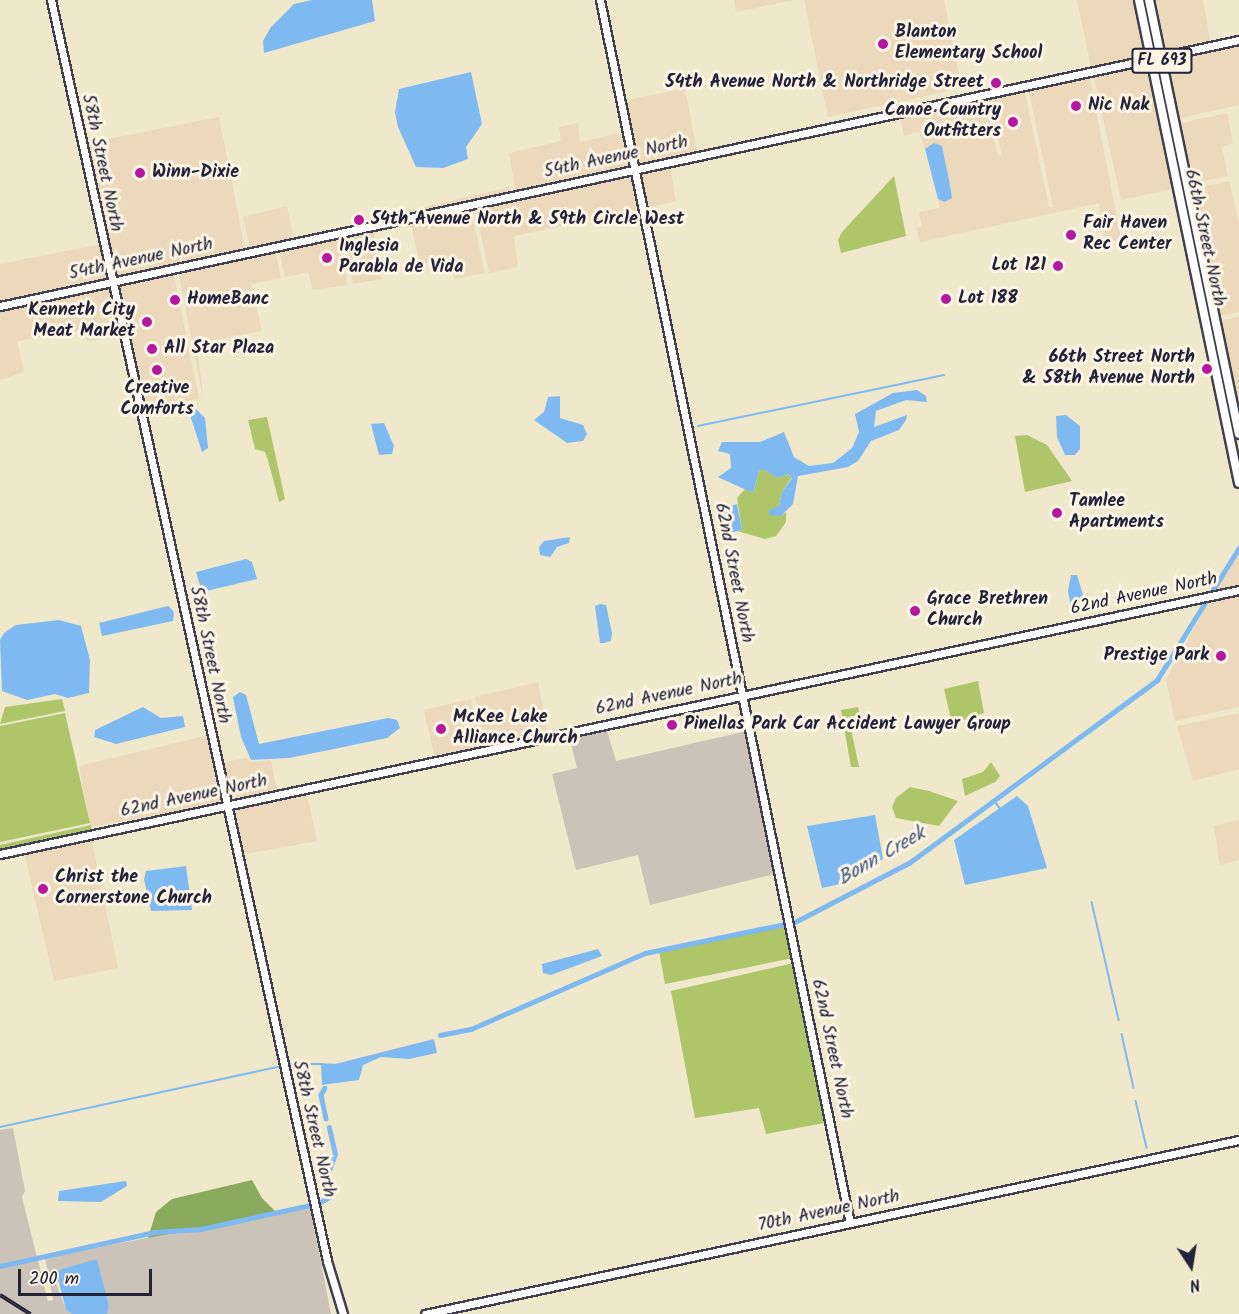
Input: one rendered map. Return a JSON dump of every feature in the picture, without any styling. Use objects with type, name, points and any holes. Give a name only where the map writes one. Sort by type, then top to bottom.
[{"type":"main road","name":"FL 693","points":[[1139,0],[1169,143],[1183,189]]},
{"type":"main road","name":"66th Street North","points":[[1149,0],[1161,56],[1196,274],[1239,483]]},
{"type":"main road","name":"66th Street North","points":[[1183,189],[1198,237],[1239,434]]},
{"type":"main road","points":[[1196,274],[1215,319]]},
{"type":"main road","points":[[1206,323],[1213,332],[1222,376],[1228,381]]},
{"type":"street","name":"58th Street North","points":[[51,0],[283,1065],[334,1292],[344,1314]]},
{"type":"street","name":"62nd Street North","points":[[600,0],[850,1223]]},
{"type":"street","name":"54th Avenue North","points":[[0,306],[1239,40]]},
{"type":"street","name":"62nd Avenue North","points":[[0,854],[1239,590]]},
{"type":"street","name":"70th Avenue North","points":[[425,1314],[1239,1140]]},
{"type":"shaded area","points":[[734,0],[794,0],[736,12]]},
{"type":"shaded area","name":"Blanton Elementary School","points":[[804,0],[944,0],[962,88],[828,117]]},
{"type":"shaded area","points":[[1077,0],[1133,0],[1145,56],[1084,69],[1091,67]]},
{"type":"shaded area","points":[[1152,0],[1203,0],[1210,41],[1218,41],[1163,53]]},
{"type":"shaded area","points":[[1239,42],[1239,105],[1177,119],[1164,58]]},
{"type":"shaded area","points":[[1146,61],[1173,189],[1121,200],[1093,73]]},
{"type":"shaded area","points":[[1089,74],[1121,239],[1105,243],[1099,203],[920,242],[913,213],[918,228],[922,227],[919,212],[940,208],[938,199],[952,198],[943,150],[934,143],[925,149],[919,131],[904,136],[900,115],[984,97],[998,156],[1002,155],[988,96],[1024,88],[1049,207],[1053,207],[1028,87]]},
{"type":"shaded area","points":[[685,88],[697,153],[637,166],[624,101]]},
{"type":"shaded area","points":[[1227,113],[1233,143],[1222,147],[1228,176],[1190,184],[1178,124]]},
{"type":"shaded area","points":[[219,117],[245,250],[113,279],[84,144]]},
{"type":"shaded area","points":[[578,123],[580,142],[626,132],[633,167],[516,192],[509,153],[561,141],[559,127]]},
{"type":"shaded area","points":[[670,164],[676,201],[646,208],[638,171]]},
{"type":"shaded area","points":[[634,172],[641,209],[514,236],[518,267],[489,273],[475,206]]},
{"type":"shaded area","points":[[1229,181],[1239,223],[1239,312],[1218,316],[1191,189]]},
{"type":"shaded area","points":[[510,187],[512,193],[405,216],[404,212]]},
{"type":"shaded area","points":[[287,206],[294,240],[250,249],[243,217]]},
{"type":"shaded area","points":[[470,207],[485,273],[454,279],[450,257],[420,265],[410,220]]},
{"type":"shaded area","points":[[374,228],[382,279],[353,284],[342,235]]},
{"type":"shaded area","points":[[337,236],[348,285],[313,290],[308,272],[285,277],[279,248]]},
{"type":"shaded area","points":[[101,244],[108,280],[0,303],[0,264]]},
{"type":"shaded area","points":[[275,249],[281,278],[251,284],[262,331],[197,343],[203,398],[178,270]]},
{"type":"shaded area","points":[[173,271],[199,399],[142,409],[114,284]]},
{"type":"shaded area","points":[[109,285],[125,351],[120,336],[87,342],[87,329],[17,341],[24,372],[0,380],[0,308]]},
{"type":"shaded area","points":[[1239,317],[1239,417],[1219,321]]},
{"type":"shaded area","points":[[1239,554],[1239,588],[1214,593]]},
{"type":"shaded area","points":[[1239,593],[1239,707],[1175,721],[1166,680],[1210,599]]},
{"type":"shaded area","points":[[538,682],[548,734],[486,747],[475,697]]},
{"type":"shaded area","points":[[471,699],[482,748],[435,758],[424,710]]},
{"type":"shaded area","points":[[1239,713],[1239,769],[1193,781],[1177,726]]},
{"type":"shaded area","points":[[606,727],[616,761],[747,731],[774,874],[650,905],[638,855],[576,870],[552,774],[577,768],[569,736]]},
{"type":"shaded area","points":[[209,735],[224,803],[91,827],[79,766]]},
{"type":"shaded area","points":[[246,758],[251,762],[271,760],[277,791],[282,791],[228,802],[220,763]]},
{"type":"shaded area","points":[[306,791],[317,841],[240,855],[229,807]]},
{"type":"shaded area","points":[[1239,820],[1239,860],[1220,865],[1214,826]]},
{"type":"shaded area","points":[[91,837],[118,968],[54,981],[24,852]]},
{"type":"shaded area","points":[[13,1128],[25,1191],[22,1197],[48,1301],[53,1300],[45,1258],[310,1206],[331,1314],[107,1314],[109,1306],[96,1259],[56,1283],[66,1310],[72,1314],[0,1314],[0,1130]]},
{"type":"green space","points":[[894,176],[906,236],[841,253],[838,240],[842,232]]},
{"type":"green space","points":[[267,417],[285,499],[279,502],[265,452],[255,449],[248,420]]},
{"type":"green space","points":[[1027,435],[1047,445],[1072,481],[1025,492],[1015,436]]},
{"type":"green space","points":[[759,470],[765,470],[777,478],[787,474],[792,477],[782,492],[779,506],[781,516],[786,512],[786,522],[776,536],[765,539],[737,531],[742,530],[737,498],[745,489],[753,493]]},
{"type":"green space","points":[[978,681],[984,713],[952,724],[944,689]]},
{"type":"green space","points":[[62,699],[65,711],[0,724],[5,707]]},
{"type":"green space","points":[[858,707],[861,720],[853,722],[851,729],[859,767],[851,767],[841,710]]},
{"type":"green space","points":[[65,713],[90,823],[0,842],[0,726]]},
{"type":"green space","points":[[991,762],[1000,776],[995,782],[965,796],[962,779],[983,772]]},
{"type":"green space","points":[[910,787],[958,801],[939,826],[896,818],[892,807],[896,798]]},
{"type":"green space","points":[[91,825],[91,832],[0,852],[0,845]]},
{"type":"green space","points":[[787,926],[793,958],[665,984],[659,951]]},
{"type":"green space","points":[[794,963],[824,1123],[766,1134],[759,1108],[695,1118],[671,991]]},
{"type":"green space","points":[[252,1180],[262,1198],[277,1213],[148,1238],[156,1212],[172,1199]]},
{"type":"water","points":[[312,0],[372,0],[375,21],[264,53],[263,41],[271,27],[294,4]]},
{"type":"water","points":[[471,72],[482,124],[466,147],[468,159],[443,168],[416,167],[398,127],[395,112],[399,89]]},
{"type":"water","points":[[934,143],[942,146],[949,180],[952,198],[945,202],[938,199],[925,149]]},
{"type":"water","points":[[917,390],[926,396],[927,402],[906,400],[876,411],[874,427],[907,415],[906,420],[899,430],[871,441],[858,461],[848,467],[798,476],[793,504],[781,516],[769,515],[769,510],[779,506],[782,492],[792,478],[788,474],[777,478],[765,470],[759,470],[753,493],[718,477],[731,468],[730,454],[718,451],[722,442],[760,442],[784,432],[794,457],[809,466],[833,463],[852,448],[859,432],[855,414],[893,393]]},
{"type":"water","points":[[560,396],[560,418],[583,425],[587,434],[583,441],[567,443],[534,420],[544,412],[548,397]]},
{"type":"water","points":[[195,408],[205,418],[208,448],[202,452],[191,418],[190,410]]},
{"type":"water","points":[[1066,415],[1080,426],[1080,449],[1075,455],[1065,455],[1057,437],[1056,416]]},
{"type":"water","points":[[384,423],[394,446],[392,454],[379,455],[371,424]]},
{"type":"water","points":[[737,504],[742,530],[721,535],[717,510]]},
{"type":"water","points":[[570,537],[569,543],[557,547],[550,557],[540,555],[539,547],[544,541]]},
{"type":"water","points":[[246,559],[252,562],[257,579],[202,592],[196,572]]},
{"type":"water","points":[[1071,575],[1077,575],[1083,595],[1077,609],[1071,607],[1068,591]]},
{"type":"water","points":[[606,605],[612,633],[611,641],[604,643],[600,643],[595,606]]},
{"type":"water","points":[[168,606],[174,612],[173,621],[102,636],[99,623]]},
{"type":"water","points":[[59,620],[81,626],[90,660],[89,693],[68,698],[55,694],[27,700],[2,691],[0,640],[4,633],[16,625]]},
{"type":"water","points":[[240,692],[246,695],[259,744],[388,718],[397,720],[400,728],[387,738],[289,758],[251,760],[241,737],[233,697]]},
{"type":"water","points":[[143,707],[161,718],[183,716],[185,727],[116,744],[94,737],[95,730]]},
{"type":"water","points":[[1017,796],[1028,806],[1047,868],[965,885],[954,840]]},
{"type":"water","points":[[875,815],[883,859],[840,884],[822,888],[807,826]]},
{"type":"water","points":[[186,866],[192,910],[151,911],[144,879],[146,871]]},
{"type":"water","points":[[598,949],[602,956],[551,975],[543,973],[542,964]]},
{"type":"water","points":[[434,1039],[437,1053],[409,1059],[381,1057],[363,1065],[359,1080],[322,1085],[321,1063],[335,1064]]},
{"type":"water","points":[[126,1181],[127,1186],[101,1202],[58,1201],[59,1191]]},
{"type":"water","points":[[97,1259],[109,1306],[107,1314],[72,1314],[66,1310],[56,1271]]},
{"type":"waterway","points":[[698,426],[944,375]]},
{"type":"waterway","name":"Bonn Creek","points":[[440,1035],[471,1029],[645,953],[795,922],[909,863],[1157,680],[1239,548]]},
{"type":"waterway","points":[[994,800],[1000,808]]},
{"type":"waterway","points":[[1092,902],[1119,1020]]},
{"type":"waterway","points":[[1122,1034],[1134,1088]]},
{"type":"waterway","points":[[288,1064],[321,1064]]},
{"type":"waterway","points":[[0,1127],[281,1066]]},
{"type":"waterway","points":[[325,1088],[321,1095],[326,1118]]},
{"type":"waterway","points":[[1136,1101],[1147,1148]]},
{"type":"waterway","points":[[0,1266],[154,1232],[201,1229],[319,1203],[329,1197],[328,1173],[335,1154],[329,1128]]},
{"type":"railway","points":[[0,1295],[30,1314]]},
{"type":"place","name":"Blanton Elementary School","points":[[883,44]]},
{"type":"place","name":"54th Avenue North & Northridge Street","points":[[996,83]]},
{"type":"place","name":"Nic Nak","points":[[1076,106]]},
{"type":"place","name":"Canoe Country Outfitters","points":[[1013,122]]},
{"type":"place","name":"Winn-Dixie","points":[[140,173]]},
{"type":"place","name":"54th Avenue North & 59th Circle West","points":[[359,220]]},
{"type":"place","name":"Fair Haven Rec Center","points":[[1071,235]]},
{"type":"place","name":"Inglesia Parabla de Vida","points":[[327,258]]},
{"type":"place","name":"Lot 121","points":[[1058,266]]},
{"type":"place","name":"Lot 188","points":[[946,299]]},
{"type":"place","name":"HomeBanc","points":[[175,300]]},
{"type":"place","name":"Kenneth City Meat Market","points":[[147,322]]},
{"type":"place","name":"All Star Plaza","points":[[152,349]]},
{"type":"place","name":"66th Street North & 58th Avenue North","points":[[1207,369]]},
{"type":"place","name":"Creative Comforts","points":[[157,370]]},
{"type":"place","name":"Tamlee Apartments","points":[[1057,513]]},
{"type":"place","name":"Grace Brethren Church","points":[[915,611]]},
{"type":"place","name":"Prestige Park","points":[[1221,656]]},
{"type":"place","name":"Pinellas Park Car Accident Lawyer Group","points":[[672,725]]},
{"type":"place","name":"McKee Lake Alliance Church","points":[[441,729]]},
{"type":"place","name":"Christ the Cornerstone Church","points":[[43,889]]}]
